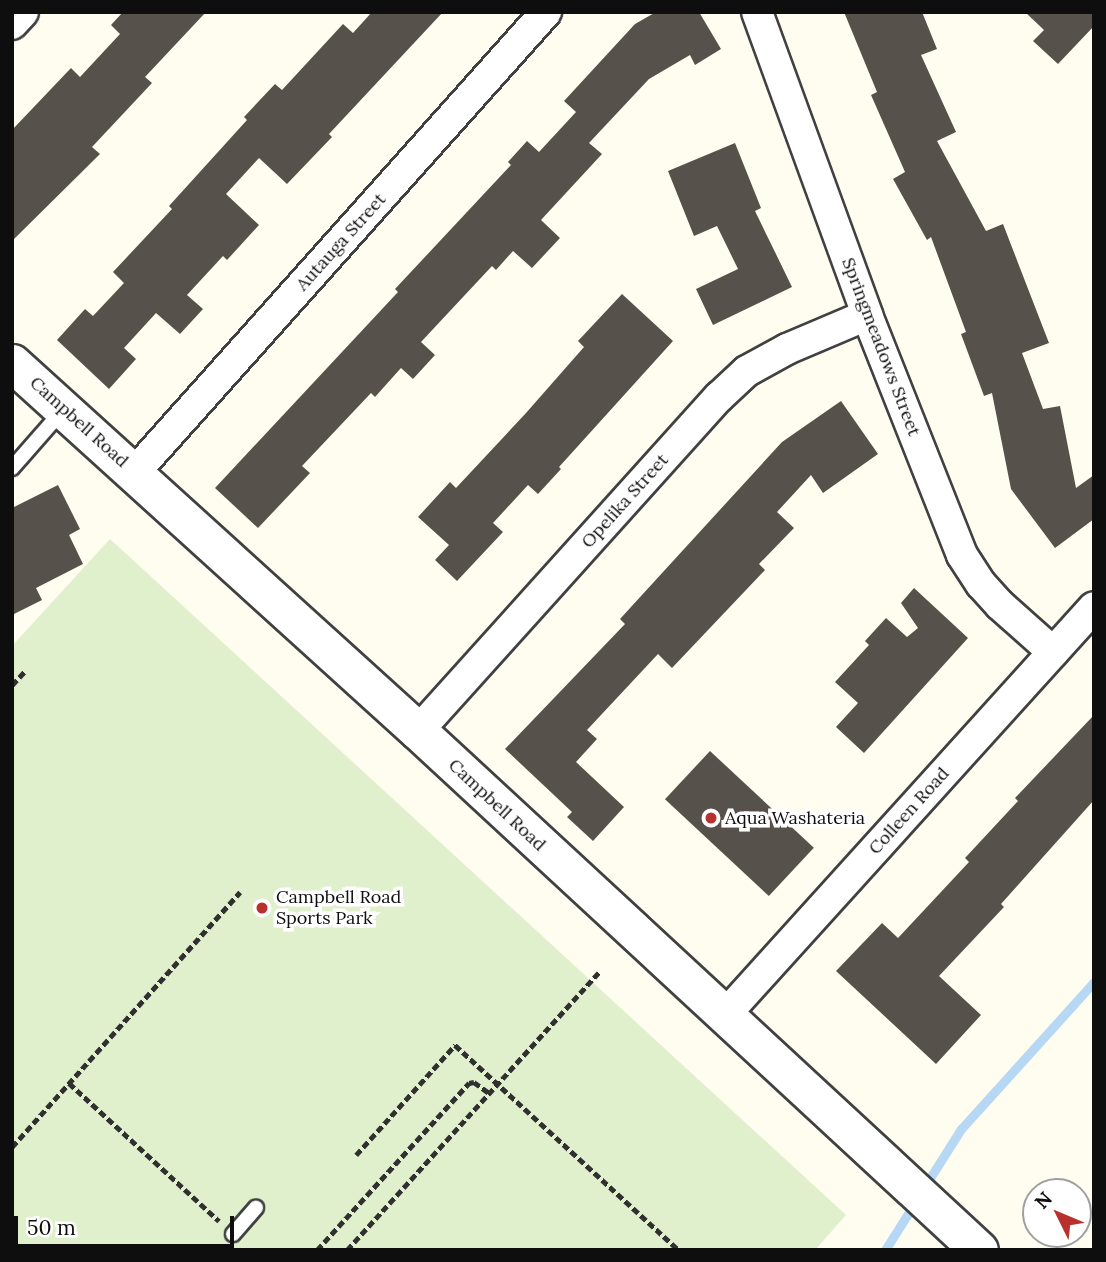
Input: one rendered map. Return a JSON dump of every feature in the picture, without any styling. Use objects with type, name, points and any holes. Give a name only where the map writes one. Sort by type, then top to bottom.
[{"type":"street","points":[[12,24],[23,12]]},
{"type":"street","name":"Autauga Street","points":[[135,472],[546,12]]},
{"type":"street","name":"Springmeadows Street","points":[[757,12],[867,315],[962,555],[981,584],[1000,605],[1053,652]]},
{"type":"street","name":"Opelika Street","points":[[418,731],[719,397],[747,371],[787,349],[867,315]]},
{"type":"street","name":"Campbell Road","points":[[12,363],[418,731],[979,1250]]},
{"type":"street","name":"Colleen Road","points":[[725,1016],[1094,607]]},
{"type":"lane","points":[[12,468],[18,451],[63,410]]},
{"type":"lane","points":[[233,1234],[256,1208]]},
{"type":"path","points":[[12,685],[24,672]]},
{"type":"path","points":[[12,1147],[240,892]]},
{"type":"path","points":[[347,1250],[599,972]]},
{"type":"path","points":[[356,1155],[455,1045],[679,1250]]},
{"type":"path","points":[[317,1250],[469,1083],[474,1082],[489,1093]]},
{"type":"path","points":[[69,1083],[233,1234]]},
{"type":"green space","name":"Campbell Road Sports Park","points":[[110,539],[846,1215],[815,1250],[12,1250],[12,646]]},
{"type":"building","points":[[123,12],[206,12],[145,77],[152,83],[92,147],[100,154],[12,241],[12,130],[71,68],[80,77],[120,34],[111,25]]},
{"type":"building","points":[[372,12],[443,12],[329,134],[332,137],[287,184],[259,158],[226,194],[259,225],[227,260],[223,256],[187,295],[203,309],[180,334],[156,313],[124,348],[136,359],[109,389],[57,340],[85,309],[93,316],[124,283],[113,272],[172,209],[169,206],[247,120],[244,117],[275,84],[282,90],[343,24],[353,33]]},
{"type":"building","points":[[656,12],[699,12],[721,49],[695,65],[690,55],[649,79],[589,143],[602,154],[541,220],[560,238],[532,268],[513,251],[496,270],[492,266],[421,342],[435,355],[413,379],[401,368],[375,397],[371,393],[302,466],[310,473],[258,528],[215,488],[398,292],[395,289],[511,165],[508,162],[527,141],[539,152],[576,112],[564,101],[635,24]]},
{"type":"building","points":[[844,12],[922,12],[937,49],[921,55],[956,132],[937,141],[986,231],[1003,224],[1049,343],[1022,353],[1043,409],[1060,406],[1076,488],[1094,475],[1094,519],[1055,548],[1011,489],[992,393],[984,396],[961,334],[966,332],[931,237],[927,240],[893,179],[905,172],[871,95],[877,92]]},
{"type":"building","points":[[1025,12],[1094,12],[1094,26],[1058,64],[1033,41],[1044,30]]},
{"type":"building","points":[[735,143],[761,208],[755,211],[792,287],[713,325],[696,289],[738,269],[717,226],[694,236],[668,171]]},
{"type":"building","points":[[622,294],[673,341],[559,467],[561,469],[538,494],[528,485],[493,523],[503,532],[457,581],[435,560],[449,545],[418,517],[450,482],[456,488],[526,413],[584,347],[578,341]]},
{"type":"building","points":[[841,401],[878,454],[823,493],[811,475],[777,512],[794,528],[759,564],[765,570],[672,668],[658,654],[587,730],[597,739],[576,762],[624,807],[593,841],[567,817],[572,812],[505,749],[625,624],[620,619],[782,442]]},
{"type":"building","points":[[58,485],[80,529],[69,535],[83,564],[36,588],[42,600],[12,615],[12,508]]},
{"type":"building","points":[[914,588],[968,638],[864,753],[836,727],[858,703],[835,682],[869,645],[865,641],[886,618],[907,637],[918,628],[901,603]]},
{"type":"building","points":[[1094,715],[1094,800],[1001,904],[1004,907],[939,976],[981,1015],[936,1064],[836,971],[882,923],[898,938],[969,862],[965,858],[1018,801],[1015,798]]},
{"type":"building","points":[[710,751],[814,848],[769,896],[665,799]]},
{"type":"waterway","points":[[923,1189],[961,1129],[1094,982]]},
{"type":"waterway","points":[[885,1250],[916,1201]]},
{"type":"place","name":"Aqua Washateria","points":[[711,818]]},
{"type":"place","name":"Campbell Road Sports Park","points":[[262,908]]}]
